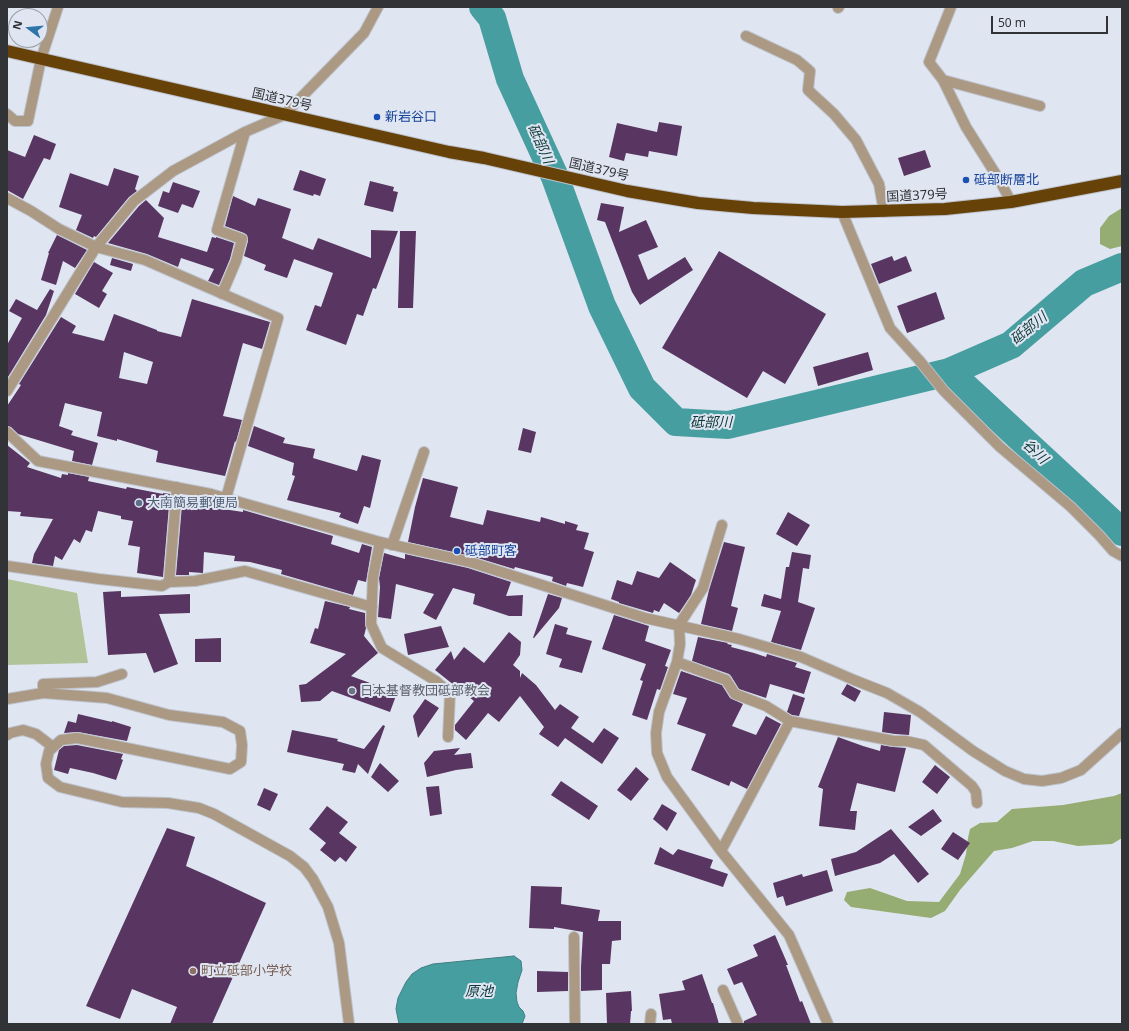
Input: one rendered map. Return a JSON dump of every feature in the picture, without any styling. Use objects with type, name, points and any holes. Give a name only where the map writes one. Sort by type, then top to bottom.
[{"type":"highway","name":"国道379号","points":[[7,52],[627,191],[698,203],[753,208],[842,212],[884,212],[945,209],[1011,202],[1122,181]]},
{"type":"street","points":[[7,114],[16,121],[28,121],[41,59],[58,7]]},
{"type":"street","points":[[7,391],[96,247],[134,201],[173,171],[245,132],[284,115],[364,33],[378,7]]},
{"type":"street","points":[[951,7],[929,62],[943,80],[966,127],[1000,181],[1011,202]]},
{"type":"street","points":[[746,36],[797,60],[810,71],[808,90],[834,114],[856,140],[880,184],[884,212]]},
{"type":"street","points":[[943,80],[1040,106]]},
{"type":"street","points":[[222,294],[236,262],[242,239],[217,230],[245,132]]},
{"type":"street","points":[[7,198],[59,229],[96,247],[145,260],[278,318],[226,498]]},
{"type":"street","points":[[842,212],[890,328],[942,388],[1000,448],[1071,507],[1113,551],[1122,556]]},
{"type":"street","points":[[7,432],[38,462],[211,494],[380,542],[470,562],[646,618],[739,639],[801,657],[854,680],[887,692],[920,712],[973,751],[1005,771],[1024,779],[1042,782],[1061,778],[1081,770],[1122,733]]},
{"type":"street","points":[[392,545],[424,452]]},
{"type":"street","points":[[169,582],[177,488]]},
{"type":"street","points":[[722,525],[703,588],[679,625],[680,644],[676,662],[658,712],[656,733],[657,753],[667,777],[721,851],[788,935],[828,1024]]},
{"type":"street","points":[[380,542],[373,576],[372,624],[382,648],[436,681],[450,694],[448,737]]},
{"type":"street","points":[[7,566],[162,586],[169,582],[195,581],[245,571],[372,607]]},
{"type":"street","points":[[676,662],[726,680],[735,694],[766,706],[790,721],[894,741],[906,741],[924,745],[972,786],[976,792],[978,802]]},
{"type":"street","points":[[43,693],[43,684],[97,682],[122,674]]},
{"type":"street","points":[[7,699],[43,693],[107,698],[169,715],[223,722],[240,731],[242,745],[241,762],[230,769],[78,738],[61,740],[49,751],[46,764],[48,778],[60,787],[122,802],[168,803],[199,808],[214,814],[285,852],[304,867],[313,879],[328,907],[339,943],[349,1024]]},
{"type":"street","points":[[721,851],[790,721]]},
{"type":"street","points":[[7,735],[23,730],[36,734],[54,747]]},
{"type":"street","points":[[574,936],[575,1024]]},
{"type":"street","points":[[723,990],[738,1024]]},
{"type":"green space","points":[[1122,208],[1122,246],[1110,249],[1100,244],[1100,228],[1109,216]]},
{"type":"green space","points":[[7,579],[77,593],[88,663],[7,665]]},
{"type":"green space","points":[[1122,793],[1122,838],[1112,844],[1078,846],[1053,841],[1033,841],[1012,848],[994,851],[960,890],[945,911],[931,918],[851,907],[844,900],[847,892],[870,888],[907,901],[939,902],[960,874],[966,854],[970,829],[980,823],[997,822],[1012,809],[1063,805],[1114,796]]},
{"type":"water","name":"原池","points":[[514,956],[521,961],[522,970],[516,993],[517,1002],[525,1016],[522,1024],[399,1024],[396,1009],[398,998],[412,974],[421,968],[433,964]]},
{"type":"building","points":[[659,122],[682,126],[677,156],[649,151],[648,157],[626,153],[624,161],[609,157],[617,123],[657,132]]},
{"type":"building","points":[[34,135],[56,144],[50,160],[44,158],[23,199],[7,190],[7,150],[25,157]]},
{"type":"building","points":[[925,150],[931,167],[904,176],[898,158]]},
{"type":"building","points":[[114,168],[139,176],[135,189],[137,191],[129,197],[96,237],[94,236],[93,238],[76,230],[82,215],[59,207],[70,173],[108,186]]},
{"type":"building","points":[[300,170],[326,179],[320,196],[314,194],[313,196],[293,190]]},
{"type":"building","points":[[370,181],[394,187],[393,191],[398,192],[393,212],[364,205]]},
{"type":"building","points":[[173,182],[200,191],[193,208],[182,204],[178,213],[158,206],[163,191],[169,193]]},
{"type":"building","points":[[233,196],[255,206],[258,198],[291,209],[282,238],[313,250],[318,238],[371,258],[371,230],[398,231],[376,289],[373,288],[363,316],[357,314],[346,345],[306,330],[315,305],[321,307],[333,273],[294,259],[287,278],[264,270],[266,265],[244,256],[248,241],[247,235],[225,226]]},
{"type":"building","points":[[146,200],[164,218],[158,237],[207,252],[212,237],[234,243],[230,259],[219,285],[208,281],[214,269],[181,258],[178,267],[147,254],[108,243],[139,206]]},
{"type":"building","points":[[601,203],[624,207],[619,232],[646,220],[658,247],[638,255],[648,280],[685,257],[693,270],[640,305],[632,292],[605,222],[597,220]]},
{"type":"building","points":[[400,231],[416,231],[413,308],[398,308]]},
{"type":"building","points":[[57,235],[87,250],[75,268],[63,261],[56,285],[41,280],[48,253]]},
{"type":"building","points":[[719,251],[826,314],[785,384],[763,371],[747,398],[662,348]]},
{"type":"building","points":[[892,256],[894,261],[906,256],[912,271],[879,284],[871,264]]},
{"type":"building","points":[[112,258],[133,264],[131,271],[110,265]]},
{"type":"building","points":[[94,262],[113,273],[102,291],[107,294],[99,308],[75,294]]},
{"type":"building","points":[[50,289],[54,291],[46,315],[8,377],[7,345],[22,318],[9,311],[16,299],[37,310]]},
{"type":"building","points":[[936,292],[945,319],[907,333],[897,306]]},
{"type":"building","points":[[192,299],[270,322],[262,349],[243,343],[223,416],[242,420],[225,476],[156,462],[158,451],[117,439],[117,441],[97,436],[102,412],[65,403],[59,426],[73,431],[71,435],[98,443],[92,465],[72,461],[74,451],[18,434],[11,427],[7,426],[7,406],[61,317],[76,326],[72,333],[104,341],[114,314],[157,331],[181,337]],"holes":[[[124,352],[153,362],[147,384],[119,378]]]},
{"type":"building","points":[[868,352],[873,370],[818,386],[813,367]]},
{"type":"building","points":[[254,426],[285,438],[283,443],[315,449],[313,458],[357,471],[362,455],[381,460],[370,508],[364,506],[358,524],[339,517],[341,513],[287,500],[295,476],[292,475],[294,463],[248,446]]},
{"type":"building","points":[[523,428],[536,432],[531,453],[518,450]]},
{"type":"building","points":[[7,445],[30,463],[27,467],[61,478],[62,474],[68,475],[68,473],[89,477],[88,481],[126,489],[127,487],[170,494],[163,577],[137,573],[140,547],[128,545],[133,521],[121,519],[121,516],[98,511],[92,532],[86,530],[80,543],[74,539],[62,560],[55,556],[53,566],[32,563],[34,554],[53,519],[20,516],[21,512],[7,511]]},
{"type":"building","points":[[423,478],[458,487],[450,517],[483,525],[487,510],[540,522],[541,517],[565,524],[565,521],[578,525],[576,530],[589,533],[584,549],[594,552],[583,587],[567,583],[566,586],[552,581],[553,577],[515,567],[514,569],[471,556],[408,542]]},
{"type":"building","points":[[182,505],[210,507],[243,512],[243,510],[333,536],[331,544],[359,553],[362,544],[372,547],[366,582],[358,580],[353,595],[281,574],[282,570],[250,562],[234,561],[235,556],[204,552],[203,573],[189,572],[189,575],[176,575]]},
{"type":"building","points":[[788,512],[810,525],[797,546],[776,534]]},
{"type":"building","points":[[724,542],[745,547],[731,606],[738,608],[732,631],[701,624],[709,590]]},
{"type":"building","points":[[792,552],[811,555],[809,569],[803,568],[798,602],[815,608],[801,650],[771,642],[781,611],[761,606],[764,594],[781,599],[786,567],[789,567]]},
{"type":"building","points":[[384,553],[405,559],[405,554],[468,568],[511,582],[506,596],[523,595],[522,616],[509,616],[473,604],[475,594],[453,588],[436,620],[423,613],[434,594],[396,584],[391,619],[378,617],[380,587],[379,578]]},
{"type":"building","points":[[670,562],[696,580],[691,595],[679,613],[664,603],[659,612],[654,610],[653,613],[619,603],[611,599],[617,580],[632,585],[637,571],[659,578]]},
{"type":"building","points":[[121,591],[121,597],[190,594],[190,613],[159,614],[178,664],[154,673],[146,653],[108,655],[103,592]]},
{"type":"building","points":[[548,594],[562,598],[559,608],[533,638]]},
{"type":"building","points":[[325,601],[350,607],[349,609],[365,613],[366,628],[364,636],[378,653],[351,676],[397,693],[390,712],[332,691],[320,701],[301,702],[299,685],[306,684],[346,654],[310,643],[315,628],[318,629]]},
{"type":"building","points":[[614,615],[649,626],[645,641],[671,650],[665,666],[668,667],[660,690],[657,689],[647,720],[632,715],[643,681],[640,680],[646,664],[602,649]]},
{"type":"building","points":[[555,624],[568,628],[566,634],[592,641],[582,673],[559,667],[562,659],[546,654]]},
{"type":"building","points":[[441,626],[449,647],[408,655],[404,634]]},
{"type":"building","points":[[509,632],[521,642],[520,655],[513,665],[520,671],[520,678],[522,673],[536,685],[555,710],[560,704],[579,717],[571,728],[593,743],[604,728],[619,738],[602,764],[565,738],[558,747],[539,734],[544,727],[520,696],[499,722],[488,713],[466,740],[455,730],[455,725],[474,701],[435,670],[451,651],[454,660],[464,647],[484,663]]},
{"type":"building","points":[[698,637],[728,643],[727,644],[732,645],[731,647],[766,657],[767,654],[797,663],[795,667],[811,672],[804,694],[770,684],[766,698],[739,689],[729,674],[692,661]]},
{"type":"building","points":[[221,638],[221,662],[195,662],[195,639]]},
{"type":"building","points":[[681,671],[722,685],[730,698],[743,704],[732,726],[756,735],[766,716],[781,724],[747,789],[731,781],[729,786],[691,770],[706,734],[677,724],[687,698],[673,694]]},
{"type":"building","points":[[847,684],[861,691],[855,702],[841,694]]},
{"type":"building","points":[[793,694],[805,698],[799,716],[792,715],[787,712]]},
{"type":"building","points":[[425,699],[439,708],[418,738],[413,716]]},
{"type":"building","points":[[884,712],[911,715],[909,735],[882,732]]},
{"type":"building","points":[[78,714],[112,721],[131,727],[127,741],[78,732],[64,733],[68,721],[76,723]]},
{"type":"building","points":[[383,725],[385,726],[368,774],[358,764],[355,773],[342,770],[344,764],[287,752],[292,730],[338,739],[337,741],[364,749]]},
{"type":"building","points":[[838,737],[880,751],[881,745],[906,748],[895,792],[857,783],[850,811],[857,811],[855,830],[819,826],[823,789],[818,787]]},
{"type":"building","points":[[77,745],[123,754],[121,759],[123,760],[116,780],[70,768],[68,774],[54,770],[59,750],[64,746]]},
{"type":"building","points":[[460,748],[454,755],[471,753],[473,768],[456,770],[427,777],[424,763],[434,751]]},
{"type":"building","points":[[380,763],[399,781],[388,792],[371,777]]},
{"type":"building","points":[[935,765],[950,777],[937,794],[922,782]]},
{"type":"building","points":[[636,767],[649,779],[631,801],[617,790]]},
{"type":"building","points":[[561,781],[598,806],[589,820],[551,795]]},
{"type":"building","points":[[439,786],[442,814],[430,816],[426,787]]},
{"type":"building","points":[[264,788],[278,794],[270,811],[257,805]]},
{"type":"building","points":[[662,804],[677,813],[667,831],[653,819]]},
{"type":"building","points":[[327,806],[348,822],[339,833],[357,847],[346,862],[340,857],[335,862],[320,850],[326,843],[309,829]]},
{"type":"building","points":[[933,809],[942,821],[921,836],[908,827]]},
{"type":"building","points":[[167,828],[195,837],[186,866],[266,903],[212,1024],[170,1024],[177,1007],[132,989],[120,1019],[86,1006]]},
{"type":"building","points":[[891,829],[929,874],[918,883],[894,854],[880,863],[835,876],[831,859],[856,852]]},
{"type":"building","points":[[953,832],[970,843],[958,860],[941,849]]},
{"type":"building","points":[[660,847],[673,855],[678,849],[713,860],[710,868],[728,874],[723,887],[654,864]]},
{"type":"building","points":[[827,870],[833,891],[786,906],[783,896],[777,898],[773,883],[802,874],[803,877]]},
{"type":"building","points":[[531,886],[562,887],[561,904],[600,910],[598,921],[621,921],[621,940],[612,941],[610,964],[602,964],[602,990],[581,991],[583,932],[554,927],[554,929],[529,928]]},
{"type":"building","points":[[775,935],[788,965],[786,965],[800,1002],[802,1001],[811,1024],[744,1024],[744,1021],[757,1015],[742,982],[734,985],[727,969],[758,956],[753,945]]},
{"type":"building","points":[[537,971],[568,972],[568,991],[537,992]]},
{"type":"building","points":[[702,974],[719,1024],[672,1024],[671,1019],[663,1020],[659,994],[685,990],[682,981]]},
{"type":"building","points":[[631,991],[632,1011],[630,1024],[607,1024],[606,993]]},
{"type":"waterway","name":"砥部川","points":[[483,7],[492,18],[510,79],[555,177],[602,306],[642,388],[676,422],[728,425],[949,372],[1011,345],[1084,283],[1122,267]]},
{"type":"waterway","name":"谷川","points":[[949,372],[1122,532]]},
{"type":"place","name":"新岩谷口","points":[[377,117]]},
{"type":"place","name":"砥部断層北","points":[[966,180]]},
{"type":"place","name":"大南簡易郵便局","points":[[139,503]]},
{"type":"place","name":"砥部町客","points":[[457,551]]},
{"type":"place","name":"日本基督教団砥部教会","points":[[352,691]]},
{"type":"place","name":"町立砥部小学校","points":[[193,971]]}]
